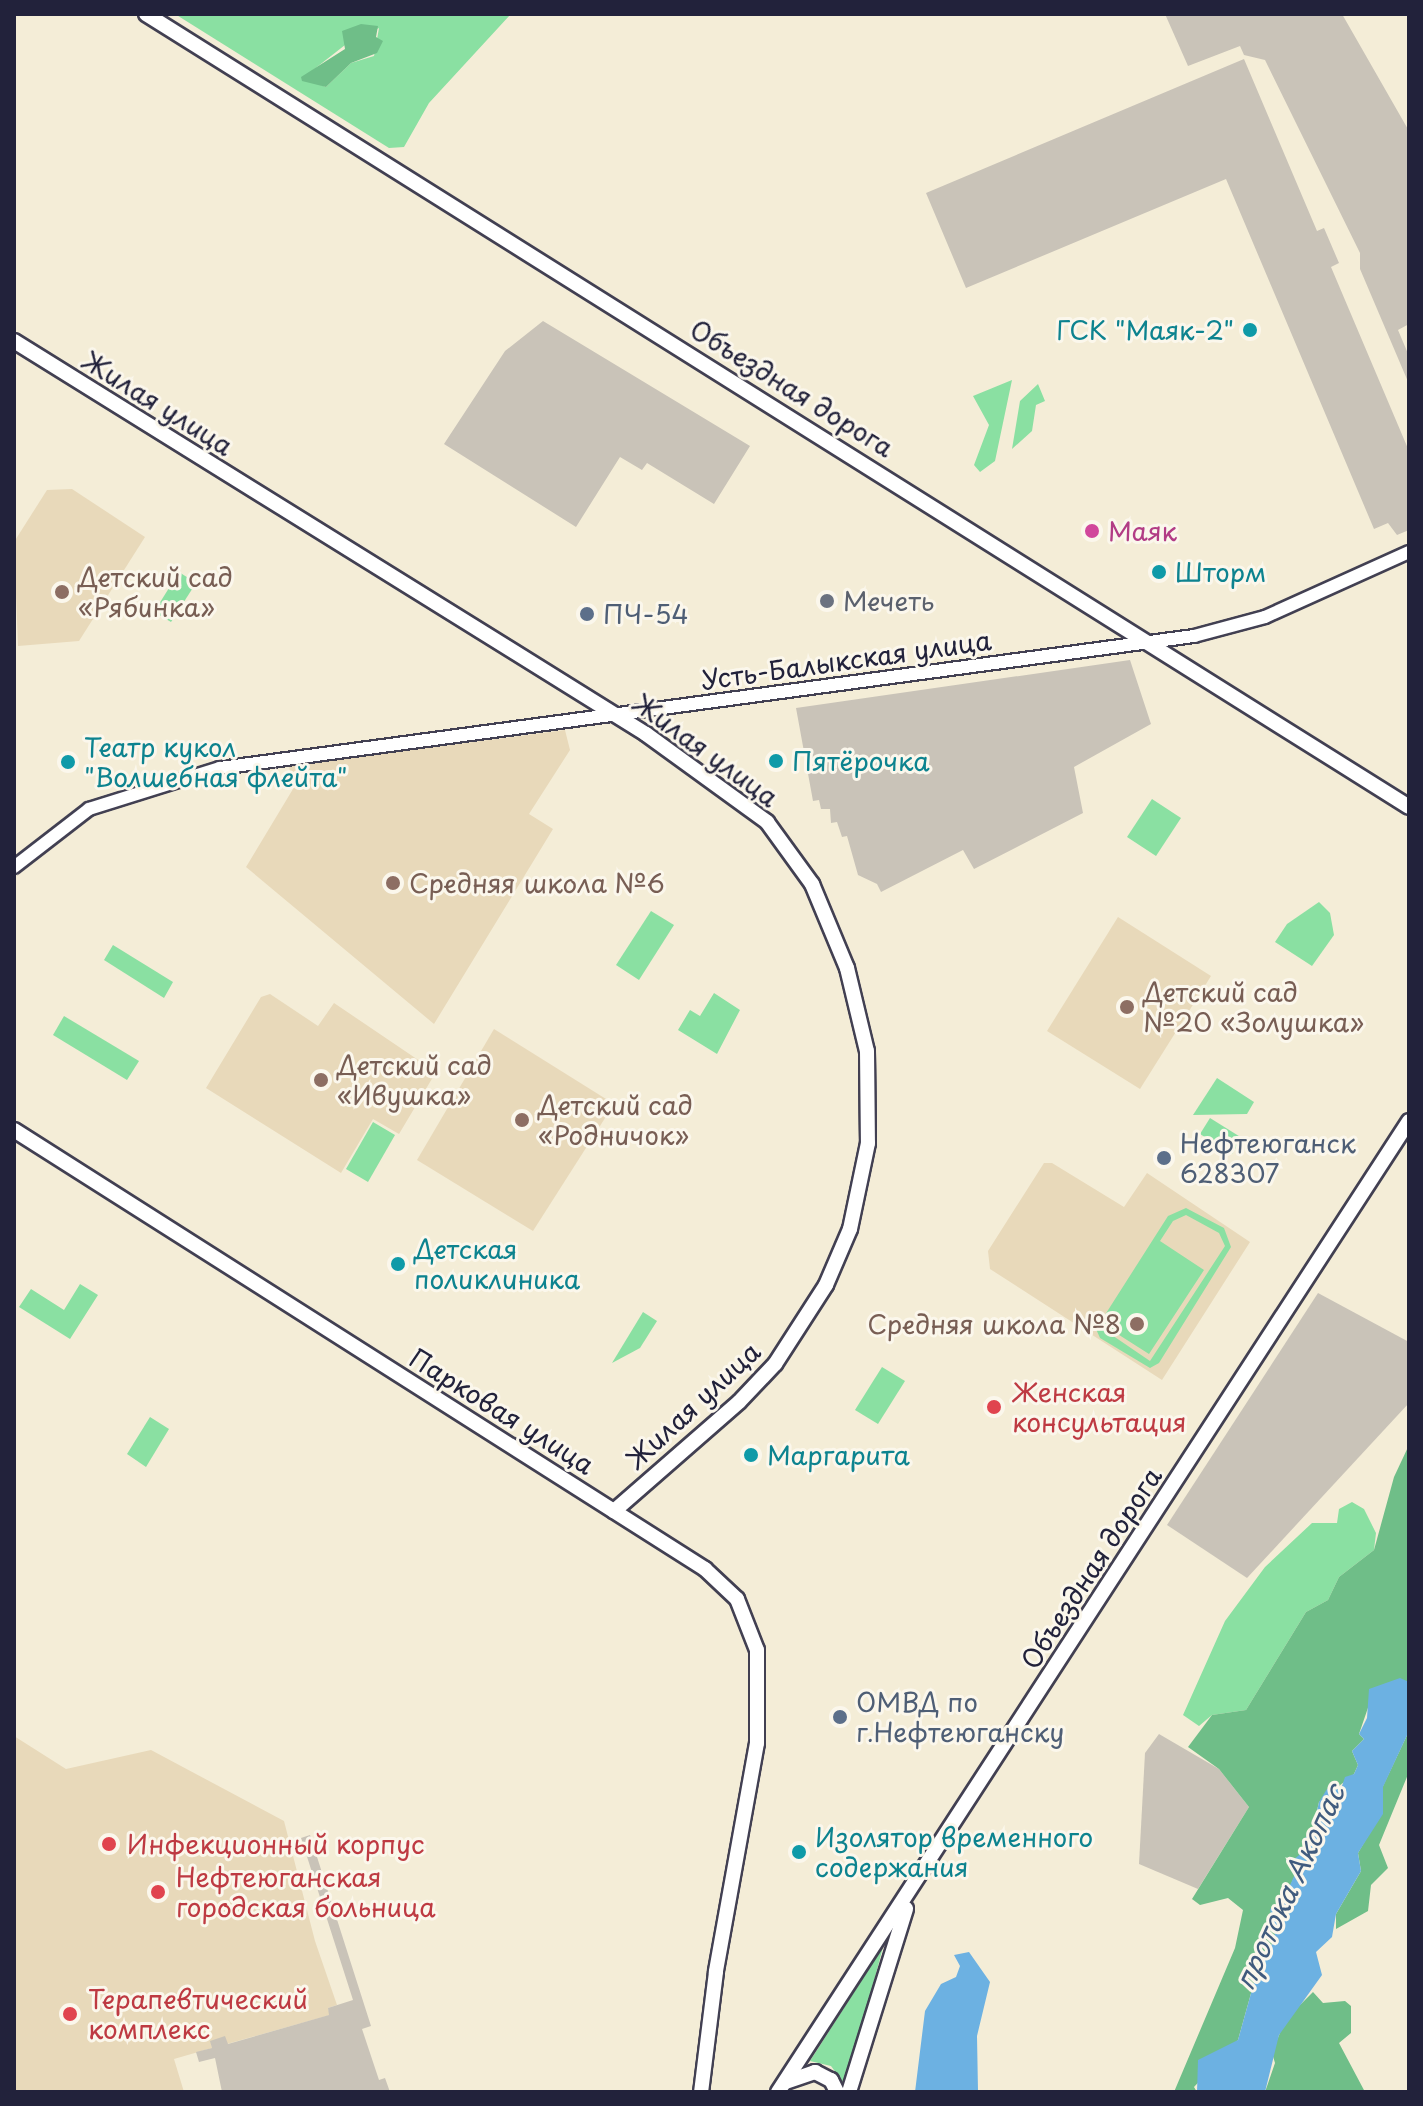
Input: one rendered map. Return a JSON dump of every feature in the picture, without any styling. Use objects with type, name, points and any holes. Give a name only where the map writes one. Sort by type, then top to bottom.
[{"type":"main road","name":"Объездная дорога","points":[[146,14],[1152,642],[1409,807]]},
{"type":"main road","name":"Жилая улица","points":[[14,341],[615,714],[751,809],[804,868],[856,998],[870,1091],[861,1191],[842,1249],[813,1308],[788,1347],[739,1402],[614,1511]]},
{"type":"main road","name":"Объездная дорога","points":[[918,1879],[1409,1121]]},
{"type":"main road","name":"Парковая улица","points":[[14,1130],[614,1511],[725,1585],[746,1615],[757,1650],[759,1713],[754,1776],[716,1972],[701,2092]]},
{"type":"main road","points":[[781,2088],[918,1879]]},
{"type":"main road","points":[[849,2092],[891,1950],[918,1879]]},
{"type":"main road","points":[[781,2088],[815,2072],[831,2080],[837,2092]]},
{"type":"street","name":"Усть-Балыкская улица","points":[[14,867],[81,813],[182,777],[301,754],[1152,642],[1265,617],[1409,552]]},
{"type":"shaded area","points":[[1165,14],[1342,14],[1409,131],[1409,324],[1398,330],[1409,356],[1409,384],[1360,269],[1360,253],[1265,60],[1244,55],[1240,46],[1188,66]]},
{"type":"shaded area","points":[[1244,59],[1317,231],[1324,228],[1339,263],[1331,267],[1409,451],[1409,530],[1397,535],[1388,523],[1374,529],[1226,179],[966,288],[926,193]]},
{"type":"shaded area","points":[[543,321],[750,446],[714,504],[647,463],[642,470],[620,457],[576,527],[444,444],[505,351]]},
{"type":"shaded area","name":"Детский сад «Рябинка»","points":[[72,489],[145,537],[79,641],[18,646],[14,542],[47,490]]},
{"type":"shaded area","points":[[1130,660],[1151,724],[1074,767],[1083,813],[974,869],[963,850],[881,892],[877,884],[858,875],[847,836],[842,837],[837,822],[831,823],[830,809],[821,809],[819,800],[813,801],[796,708]]},
{"type":"shaded area","name":"Средняя школа №6","points":[[565,730],[570,750],[529,814],[553,829],[434,1024],[246,867],[293,789],[289,766]]},
{"type":"shaded area","name":"Детский сад №20 «Золушка»","points":[[1118,917],[1211,976],[1140,1089],[1047,1031]]},
{"type":"shaded area","name":"Детский сад «Ивушка»","points":[[270,994],[318,1026],[334,1003],[436,1072],[399,1134],[373,1119],[341,1173],[206,1088],[261,997]]},
{"type":"shaded area","name":"Детский сад «Родничок»","points":[[494,1029],[614,1104],[533,1231],[417,1160]]},
{"type":"shaded area","name":"Средняя школа №8","points":[[1044,1163],[1052,1163],[1124,1207],[1147,1173],[1250,1242],[1162,1380],[990,1269],[988,1251]]},
{"type":"shaded area","points":[[1318,1293],[1409,1342],[1409,1403],[1247,1578],[1167,1525]]},
{"type":"shaded area","points":[[1159,1734],[1219,1769],[1249,1807],[1198,1889],[1139,1864],[1145,1753]]},
{"type":"shaded area","name":"Нефтеюганская городская больница","points":[[14,1736],[66,1769],[151,1750],[284,1821],[315,1941],[337,2005],[328,2008],[330,2015],[227,2044],[211,2041],[212,2048],[174,2059],[184,2092],[14,2092]]},
{"type":"shaded area","points":[[310,1835],[371,2026],[362,2029],[379,2080],[385,2078],[390,2092],[222,2092],[215,2058],[199,2062],[196,2052],[212,2048],[210,2041],[225,2036],[228,2044],[329,2015],[328,2008],[353,2000],[301,1838]]},
{"type":"green space","points":[[175,14],[511,14],[429,103],[404,147],[389,148]],"holes":[[[379,28],[374,56],[351,63],[326,87],[310,81],[308,74],[345,45]]]},
{"type":"green space","points":[[361,24],[378,26],[376,37],[383,41],[377,53],[351,63],[326,87],[302,81],[301,77],[345,49],[342,31]]},
{"type":"green space","points":[[1012,380],[995,461],[980,472],[974,465],[989,425],[973,396]]},
{"type":"green space","points":[[1038,384],[1045,401],[1036,405],[1032,431],[1012,449],[1020,401]]},
{"type":"green space","points":[[179,572],[196,583],[171,622],[154,612]]},
{"type":"green space","points":[[1152,799],[1181,818],[1156,856],[1127,837]]},
{"type":"green space","points":[[1319,902],[1330,913],[1334,935],[1312,966],[1275,942],[1287,924]]},
{"type":"green space","points":[[651,911],[674,925],[639,980],[616,965]]},
{"type":"green space","points":[[113,945],[173,982],[164,998],[104,960]]},
{"type":"green space","points":[[714,993],[740,1010],[717,1054],[678,1030],[690,1010],[700,1016]]},
{"type":"green space","points":[[64,1016],[139,1061],[127,1080],[53,1035]]},
{"type":"green space","points":[[1217,1078],[1254,1102],[1247,1114],[1193,1115]]},
{"type":"green space","points":[[1210,1118],[1242,1138],[1232,1154],[1200,1134]]},
{"type":"green space","points":[[373,1122],[395,1135],[368,1182],[346,1169]]},
{"type":"green space","points":[[1186,1208],[1224,1228],[1231,1247],[1159,1363],[1150,1368],[1100,1338],[1096,1329],[1168,1216]],"holes":[[[1186,1215],[1219,1233],[1225,1246],[1150,1361],[1103,1329],[1105,1326],[1149,1354],[1204,1270],[1160,1241],[1173,1221]]]},
{"type":"green space","points":[[80,1284],[98,1295],[70,1339],[19,1307],[31,1289],[64,1310]]},
{"type":"green space","points":[[643,1312],[657,1321],[640,1348],[612,1363]]},
{"type":"green space","points":[[882,1367],[905,1381],[878,1424],[855,1410]]},
{"type":"green space","points":[[150,1417],[169,1429],[146,1467],[127,1454]]},
{"type":"green space","points":[[1409,1445],[1409,1682],[1371,1699],[1359,1734],[1364,1739],[1352,1751],[1358,1765],[1354,1774],[1319,1802],[1308,1848],[1283,1901],[1271,1909],[1276,1940],[1262,1954],[1238,2040],[1194,2087],[1197,2092],[1174,2092],[1235,1948],[1243,1910],[1228,1898],[1200,1905],[1192,1899],[1249,1807],[1219,1769],[1188,1747],[1212,1715],[1246,1710],[1306,1612],[1328,1600],[1339,1577],[1374,1550],[1394,1477]]},
{"type":"green space","points":[[1352,1502],[1364,1509],[1376,1533],[1374,1550],[1339,1577],[1328,1600],[1306,1612],[1246,1710],[1212,1715],[1199,1726],[1183,1715],[1225,1621],[1265,1567],[1312,1523],[1337,1523],[1339,1509]]},
{"type":"green space","points":[[1409,1731],[1409,1772],[1379,1845],[1388,1868],[1371,1885],[1368,1911],[1336,1929],[1336,1914],[1361,1871],[1358,1853],[1383,1810],[1383,1786]]},
{"type":"green space","points":[[883,1947],[845,2085],[831,2066],[810,2061]]},
{"type":"green space","points":[[1313,1992],[1323,2003],[1345,2001],[1351,2006],[1351,2033],[1339,2043],[1365,2092],[1265,2092],[1275,2063],[1272,2053],[1285,2020]]},
{"type":"water","points":[[1400,1678],[1409,1682],[1409,1731],[1383,1787],[1383,1814],[1358,1853],[1361,1871],[1336,1914],[1332,1937],[1316,1952],[1322,1975],[1279,2035],[1265,2092],[1197,2092],[1198,2060],[1238,2040],[1262,1954],[1276,1941],[1270,1909],[1283,1901],[1295,1874],[1293,1860],[1308,1848],[1305,1838],[1313,1828],[1319,1802],[1327,1789],[1341,1789],[1345,1777],[1354,1774],[1358,1765],[1352,1751],[1364,1739],[1359,1734],[1367,1718],[1369,1689]]},
{"type":"water","points":[[969,1952],[990,1982],[977,2036],[978,2091],[915,2092],[925,2011],[941,1984],[956,1977],[960,1966],[954,1955]]},
{"type":"place","name":"ГСК \"Маяк-2\"","points":[[1250,330]]},
{"type":"place","name":"Маяк","points":[[1092,531]]},
{"type":"place","name":"Шторм","points":[[1159,572]]},
{"type":"place","name":"Детский сад «Рябинка»","points":[[62,592]]},
{"type":"place","name":"Мечеть","points":[[827,601]]},
{"type":"place","name":"ПЧ-54","points":[[587,614]]},
{"type":"place","name":"Пятёрочка","points":[[776,761]]},
{"type":"place","name":"Театр кукол \"Волшебная флейта\"","points":[[68,762]]},
{"type":"place","name":"Средняя школа №6","points":[[393,883]]},
{"type":"place","name":"Детский сад №20 «Золушка»","points":[[1127,1007]]},
{"type":"place","name":"Детский сад «Ивушка»","points":[[321,1080]]},
{"type":"place","name":"Детский сад «Родничок»","points":[[522,1120]]},
{"type":"place","name":"Нефтеюганск 628307","points":[[1164,1158]]},
{"type":"place","name":"Детская поликлиника","points":[[398,1264]]},
{"type":"place","name":"Средняя школа №8","points":[[1137,1324]]},
{"type":"place","name":"Женская консультация","points":[[994,1407]]},
{"type":"place","name":"Маргарита","points":[[751,1455]]},
{"type":"place","name":"ОМВД по г.Нефтеюганску","points":[[840,1717]]},
{"type":"place","name":"Инфекционный корпус","points":[[109,1844]]},
{"type":"place","name":"Изолятор временного содержания","points":[[799,1852]]},
{"type":"place","name":"Нефтеюганская городская больница","points":[[158,1892]]},
{"type":"place","name":"Терапевтический комплекс","points":[[70,2014]]},
{"type":"water label","name":"протока Акопас","points":[[1289,1887]]}]
